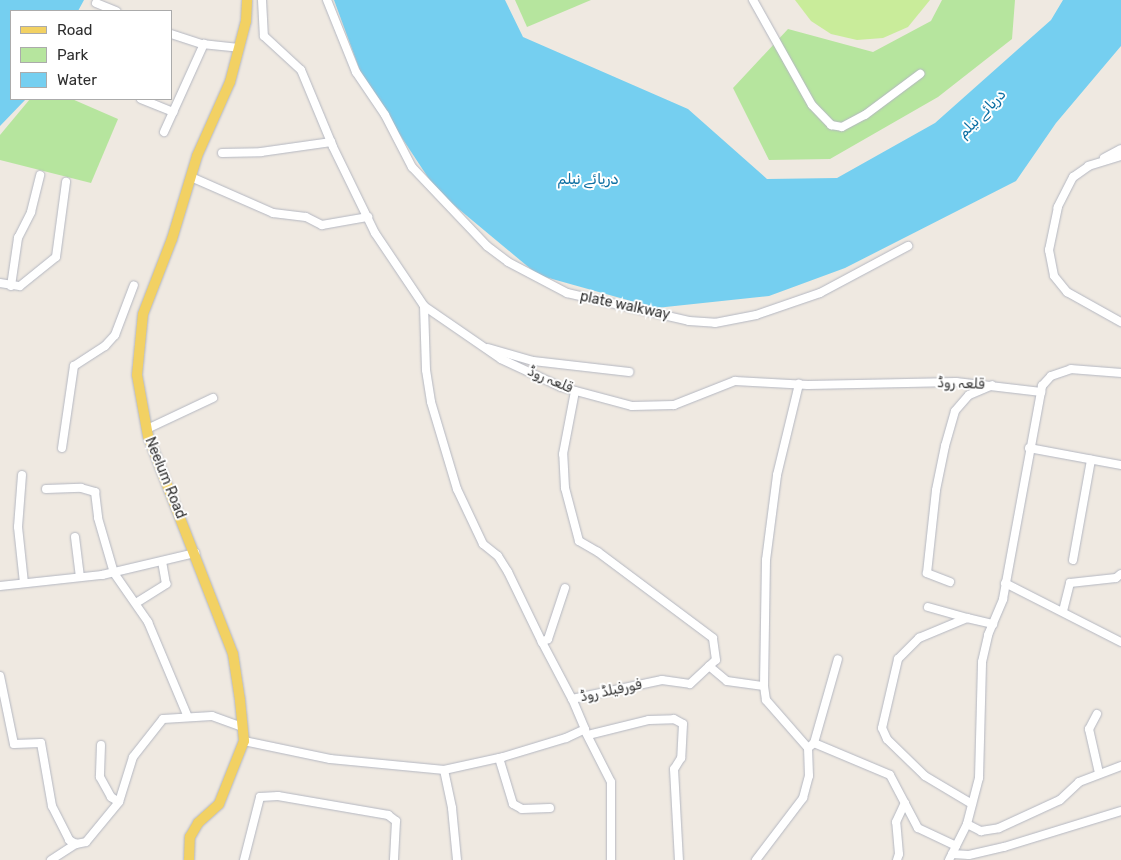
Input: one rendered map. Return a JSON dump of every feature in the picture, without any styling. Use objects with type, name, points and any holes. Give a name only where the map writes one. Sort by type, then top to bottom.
[{"type":"main road","name":"Neelum Road","points":[[189,860],[190,837],[198,823],[219,804],[244,740],[243,728],[232,654],[195,552],[146,429],[137,375],[144,314],[172,239],[190,177],[230,82],[246,21],[247,0]]},
{"type":"street","name":"قلعہ روڈ","points":[[262,0],[264,36],[301,70],[330,142],[368,217],[424,306],[501,359],[575,391],[608,402],[656,408],[674,405],[735,381],[799,384],[994,384],[1040,392]]},
{"type":"street","name":"plate walkway","points":[[327,0],[356,72],[385,115],[412,167],[487,246],[508,262],[567,293],[689,320],[715,323],[756,315],[820,293],[908,246]]},
{"type":"street","points":[[752,0],[812,105],[831,125],[842,127],[865,115],[920,74]]},
{"type":"street","points":[[96,3],[114,10]]},
{"type":"street","points":[[172,34],[204,44],[239,48]]},
{"type":"street","points":[[164,132],[204,44]]},
{"type":"street","points":[[143,100],[173,112]]},
{"type":"street","points":[[222,153],[261,152],[330,142]]},
{"type":"street","points":[[1121,149],[1073,177],[1058,207],[1049,250],[1054,276],[1067,292],[1121,322]]},
{"type":"street","points":[[1089,166],[1121,156]]},
{"type":"street","points":[[11,286],[18,238],[31,212],[40,175]]},
{"type":"street","points":[[190,177],[273,213],[306,217],[322,226],[368,217]]},
{"type":"street","points":[[0,283],[20,286],[56,257],[66,182]]},
{"type":"street","points":[[62,448],[74,366],[105,346],[115,335],[134,285]]},
{"type":"street","points":[[424,306],[426,370],[431,402],[456,489],[483,544],[498,556],[508,572],[572,699]]},
{"type":"street","points":[[483,347],[533,361],[629,372]]},
{"type":"street","points":[[950,857],[967,824],[979,778],[982,662],[1006,583],[1040,392],[1051,376],[1071,369],[1121,373]]},
{"type":"street","points":[[799,384],[776,475],[766,560],[764,686],[766,700],[811,745],[890,774],[918,828],[956,846]]},
{"type":"street","points":[[950,582],[927,573],[936,490],[945,446],[955,411],[969,395],[994,384]]},
{"type":"street","points":[[575,391],[563,454],[565,488],[579,541],[598,552],[713,638],[716,660],[709,666],[727,681],[764,686]]},
{"type":"street","points":[[146,429],[213,398]]},
{"type":"street","points":[[1029,448],[1121,465]]},
{"type":"street","points":[[1073,560],[1090,460]]},
{"type":"street","points":[[22,475],[18,527],[24,583]]},
{"type":"street","points":[[46,489],[81,488],[95,492],[98,518],[114,573],[136,603],[152,630],[188,717]]},
{"type":"street","points":[[75,536],[80,577]]},
{"type":"street","points":[[0,586],[114,573],[195,552]]},
{"type":"street","points":[[136,603],[166,584],[162,561]]},
{"type":"street","points":[[1063,611],[1070,583],[1116,578],[1121,574]]},
{"type":"street","points":[[1006,583],[1121,642]]},
{"type":"street","points":[[542,642],[548,639],[565,588]]},
{"type":"street","points":[[928,607],[993,624]]},
{"type":"street","points":[[967,618],[918,638],[898,659],[882,728],[887,739],[926,776],[972,804]]},
{"type":"street","points":[[756,860],[803,798],[809,776],[811,745],[838,659]]},
{"type":"street","name":"فورفیلڈ روڈ","points":[[611,860],[611,782],[572,699],[662,680],[690,684],[709,666]]},
{"type":"street","points":[[0,676],[14,744],[42,743],[57,821],[69,840],[76,844]]},
{"type":"street","points":[[1097,714],[1089,729],[1099,773]]},
{"type":"street","points":[[51,860],[76,844],[86,842],[119,802],[133,757],[160,721],[188,717],[218,717],[243,728]]},
{"type":"street","points":[[244,740],[330,759],[444,770],[499,758],[586,732],[649,720],[674,719],[682,724],[682,750],[674,768],[679,860]]},
{"type":"street","points":[[101,745],[100,777],[111,797],[119,802]]},
{"type":"street","points":[[499,758],[513,804],[522,809],[550,808]]},
{"type":"street","points":[[967,824],[981,831],[999,828],[1060,800],[1080,782],[1121,766]]},
{"type":"street","points":[[444,770],[452,808],[457,860]]},
{"type":"street","points":[[244,860],[260,797],[278,796],[388,815],[396,821],[394,860]]},
{"type":"street","points":[[897,860],[899,854],[896,822],[905,803]]},
{"type":"street","points":[[950,857],[1004,847],[1121,812]]},
{"type":"green space","points":[[515,0],[591,0],[527,27]]},
{"type":"green space","points":[[795,0],[930,0],[908,27],[883,38],[857,40],[831,34],[811,21]]},
{"type":"green space","points":[[942,0],[1015,0],[1012,39],[938,97],[830,159],[769,160],[733,88],[788,29],[873,52],[931,21]]},
{"type":"green space","points":[[29,100],[74,100],[118,119],[91,183],[0,160],[0,135]]},
{"type":"water","points":[[0,0],[84,0],[79,10],[10,10],[10,100],[25,100],[0,126]]},
{"type":"water","name":"دریائے نیلم","points":[[334,0],[505,0],[523,37],[688,109],[767,179],[837,178],[935,123],[1051,20],[1063,0],[1121,0],[1121,46],[1056,123],[1016,181],[845,268],[769,296],[656,308],[538,275],[437,191],[363,79]]}]
